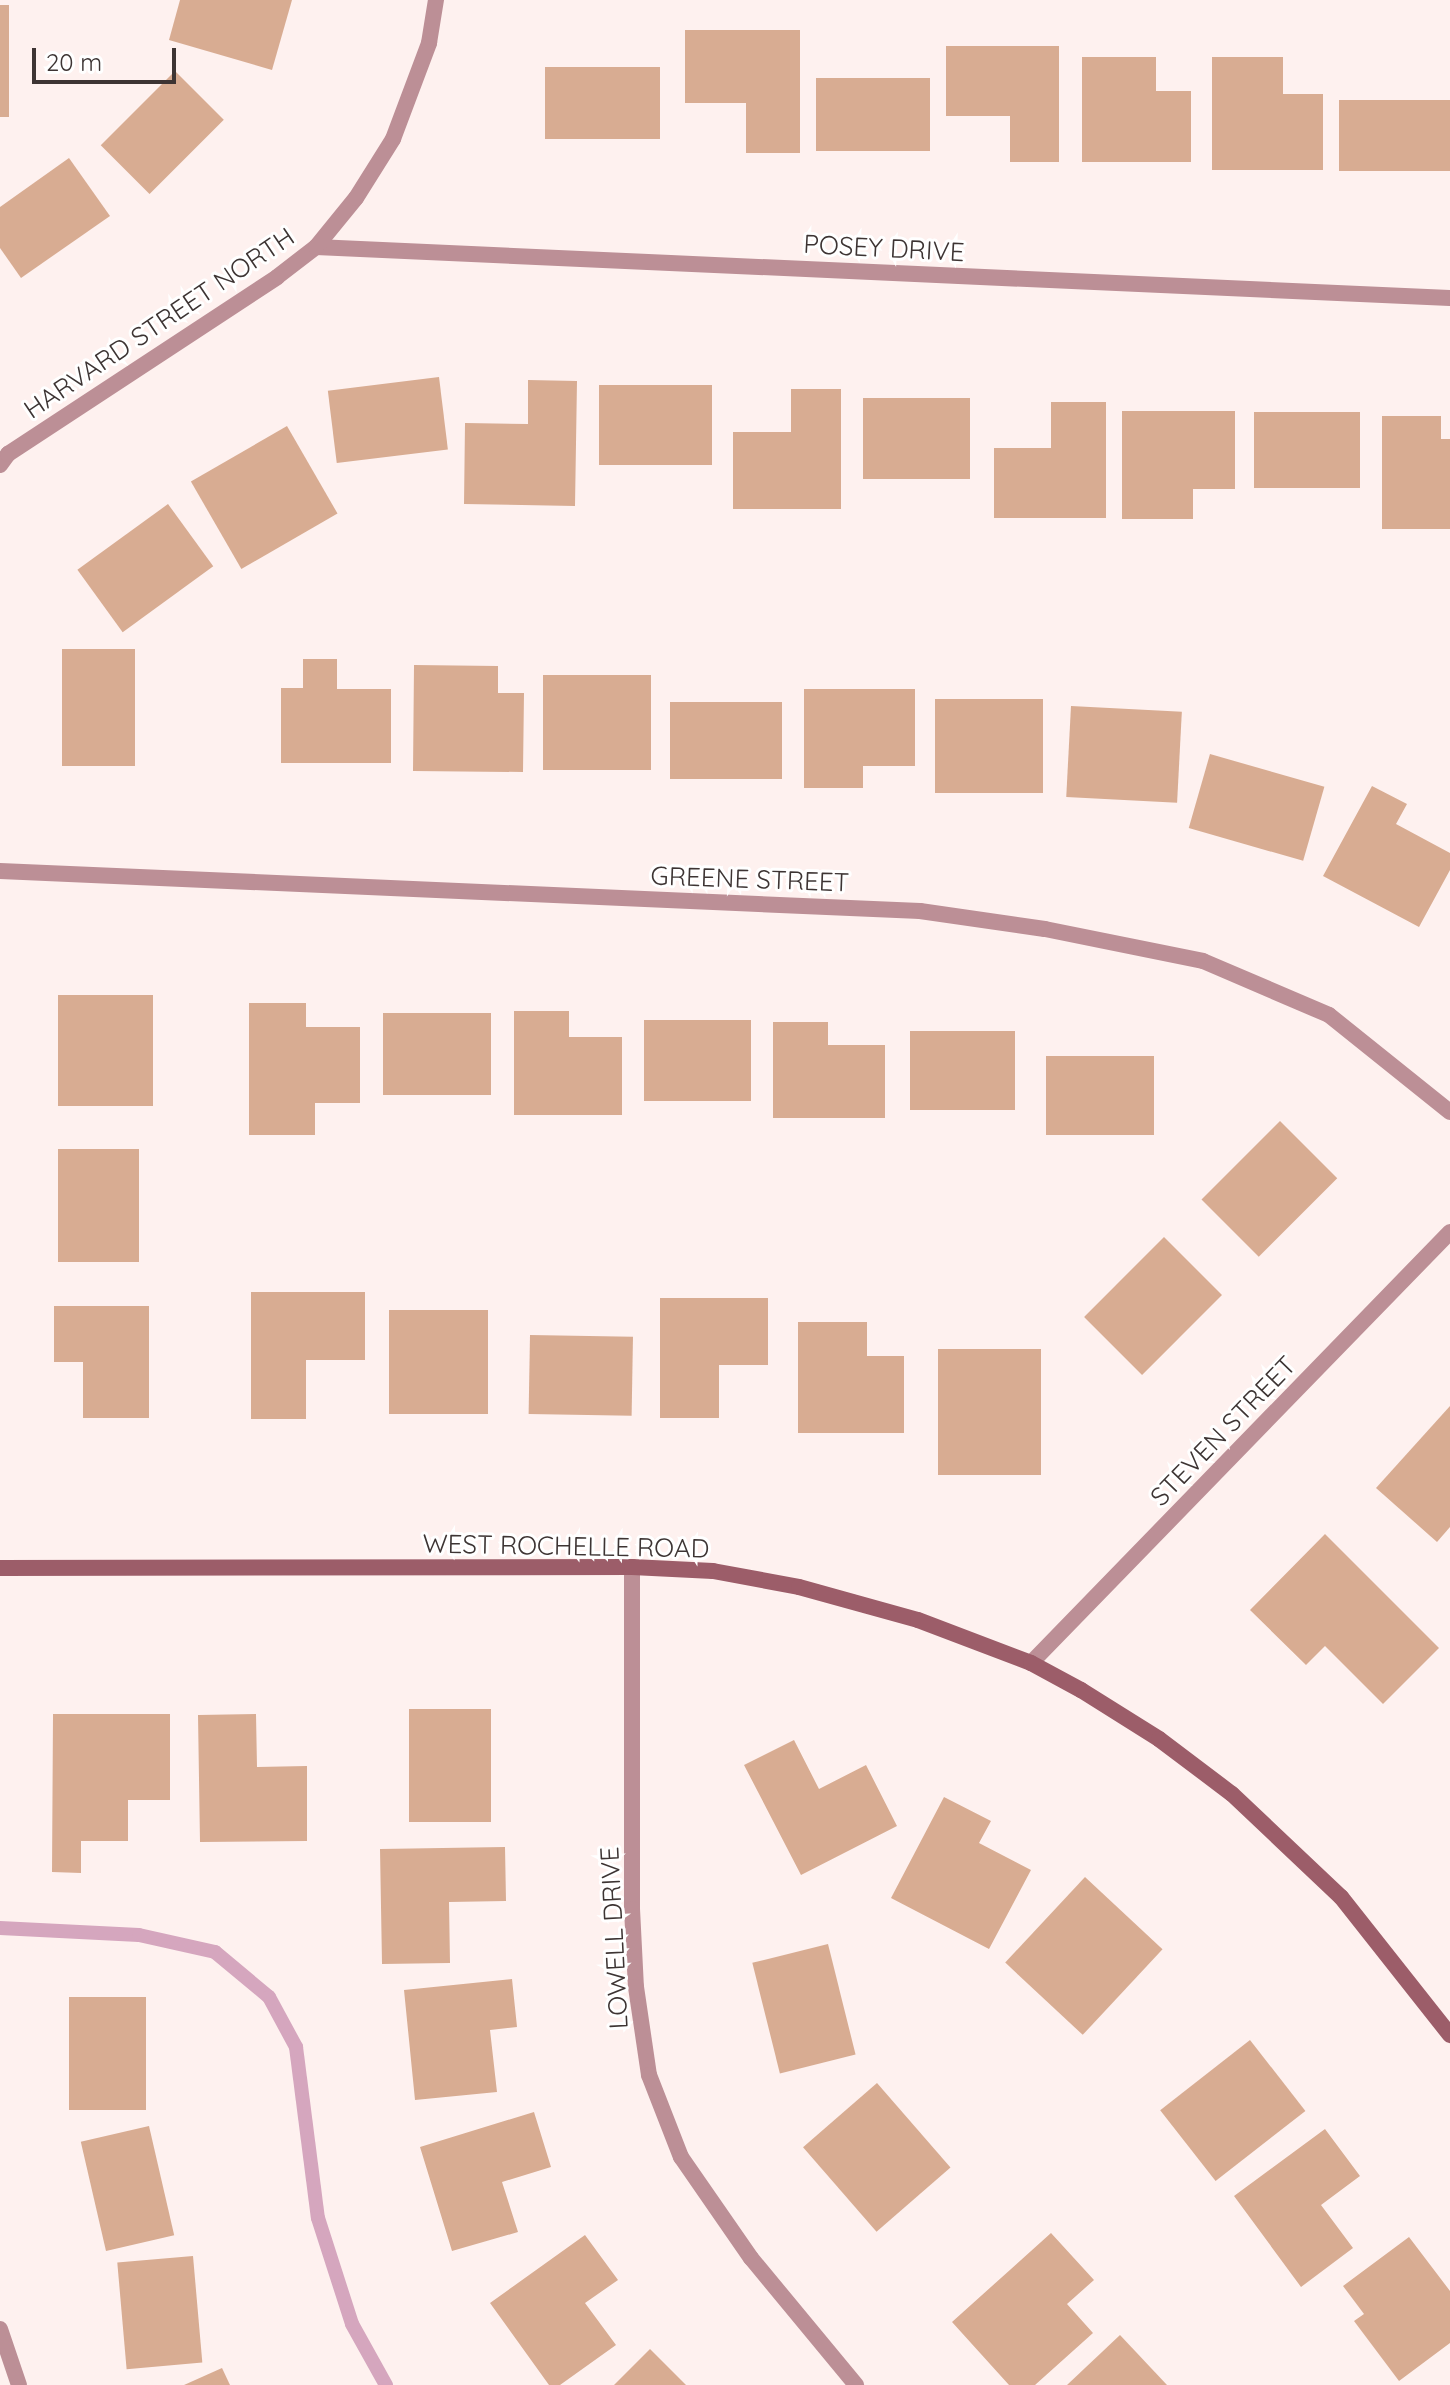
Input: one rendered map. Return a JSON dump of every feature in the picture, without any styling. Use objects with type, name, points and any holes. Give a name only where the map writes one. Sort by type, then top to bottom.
[{"type":"street","name":"HARVARD STREET NORTH","points":[[3,453],[277,277],[316,247],[356,198],[393,139],[429,43],[436,0]]},
{"type":"street","name":"POSEY DRIVE","points":[[316,247],[1450,298]]},
{"type":"street","name":"GREENE STREET","points":[[0,871],[920,911],[1045,929],[1203,961],[1329,1015],[1450,1112]]},
{"type":"street","name":"STEVEN STREET","points":[[1031,1663],[1450,1232]]},
{"type":"street","name":"WEST ROCHELLE ROAD","points":[[0,1568],[632,1567],[713,1571],[799,1587],[918,1620],[1031,1663],[1081,1690],[1159,1739],[1232,1794],[1341,1897],[1450,2035]]},
{"type":"street","name":"LOWELL DRIVE","points":[[632,1567],[632,1909],[636,1987],[649,2075],[681,2157],[751,2258],[856,2385]]},
{"type":"street","points":[[0,2329],[19,2385]]},
{"type":"building","points":[[180,0],[292,0],[272,70],[169,40]]},
{"type":"building","points":[[0,5],[9,5],[9,117],[0,117]]},
{"type":"building","points":[[685,30],[800,30],[800,153],[746,153],[746,103],[685,103]]},
{"type":"building","points":[[946,46],[1059,46],[1059,162],[1010,162],[1010,116],[946,116]]},
{"type":"building","points":[[1082,57],[1156,57],[1156,91],[1191,91],[1191,162],[1082,162]]},
{"type":"building","points":[[1212,57],[1283,57],[1283,94],[1323,94],[1323,170],[1212,170]]},
{"type":"building","points":[[545,67],[660,67],[660,139],[545,139]]},
{"type":"building","points":[[175,71],[224,120],[150,194],[101,145]]},
{"type":"building","points":[[816,78],[930,78],[930,151],[816,151]]},
{"type":"building","points":[[1339,100],[1450,100],[1450,171],[1339,171]]},
{"type":"building","points":[[69,158],[110,216],[21,278],[0,248],[0,207]]},
{"type":"building","points":[[439,377],[448,449],[337,463],[328,391]]},
{"type":"building","points":[[528,380],[577,381],[575,506],[464,504],[465,423],[528,424]]},
{"type":"building","points":[[599,385],[712,385],[712,465],[599,465]]},
{"type":"building","points":[[791,389],[841,389],[841,509],[733,509],[733,432],[791,432]]},
{"type":"building","points":[[863,398],[970,398],[970,479],[863,479]]},
{"type":"building","points":[[1051,402],[1106,402],[1106,518],[994,518],[994,448],[1051,448]]},
{"type":"building","points":[[1122,411],[1235,411],[1235,489],[1193,489],[1193,519],[1122,519]]},
{"type":"building","points":[[1254,412],[1360,412],[1360,488],[1254,488]]},
{"type":"building","points":[[1382,416],[1441,416],[1441,439],[1450,439],[1450,529],[1382,529]]},
{"type":"building","points":[[287,426],[338,513],[241,569],[191,482]]},
{"type":"building","points":[[168,504],[213,566],[123,632],[77,570]]},
{"type":"building","points":[[62,649],[135,649],[135,766],[62,766]]},
{"type":"building","points":[[303,659],[337,659],[337,689],[391,689],[391,763],[281,763],[281,688],[303,688]]},
{"type":"building","points":[[414,665],[498,666],[498,693],[524,693],[523,772],[413,771]]},
{"type":"building","points":[[543,675],[651,675],[651,770],[543,770]]},
{"type":"building","points":[[804,689],[915,689],[915,766],[863,766],[863,788],[804,788]]},
{"type":"building","points":[[935,699],[1043,699],[1043,793],[935,793]]},
{"type":"building","points":[[670,702],[782,702],[782,779],[670,779]]},
{"type":"building","points":[[1071,706],[1182,712],[1177,803],[1066,797]]},
{"type":"building","points":[[1210,754],[1324,787],[1303,861],[1189,828]]},
{"type":"building","points":[[1372,786],[1407,804],[1396,824],[1450,853],[1450,870],[1419,927],[1323,876]]},
{"type":"building","points":[[58,995],[153,995],[153,1106],[58,1106]]},
{"type":"building","points":[[249,1003],[306,1003],[306,1027],[360,1027],[360,1103],[315,1103],[315,1135],[249,1135]]},
{"type":"building","points":[[514,1011],[569,1011],[569,1037],[622,1037],[622,1115],[514,1115]]},
{"type":"building","points":[[383,1013],[491,1013],[491,1095],[383,1095]]},
{"type":"building","points":[[644,1020],[751,1020],[751,1101],[644,1101]]},
{"type":"building","points":[[773,1022],[828,1022],[828,1045],[885,1045],[885,1118],[773,1118]]},
{"type":"building","points":[[910,1031],[1015,1031],[1015,1110],[910,1110]]},
{"type":"building","points":[[1046,1056],[1154,1056],[1154,1135],[1046,1135]]},
{"type":"building","points":[[1280,1121],[1337,1178],[1259,1257],[1202,1199]]},
{"type":"building","points":[[58,1149],[139,1149],[139,1262],[58,1262]]},
{"type":"building","points":[[1164,1237],[1222,1295],[1142,1375],[1084,1317]]},
{"type":"building","points":[[251,1292],[365,1292],[365,1360],[306,1360],[306,1419],[251,1419]]},
{"type":"building","points":[[660,1298],[768,1298],[768,1365],[719,1365],[719,1418],[660,1418]]},
{"type":"building","points":[[54,1306],[149,1306],[149,1418],[83,1418],[83,1362],[54,1362]]},
{"type":"building","points":[[389,1310],[488,1310],[488,1414],[389,1414]]},
{"type":"building","points":[[798,1322],[867,1322],[867,1356],[904,1356],[904,1433],[798,1433]]},
{"type":"building","points":[[530,1335],[633,1337],[632,1416],[529,1414]]},
{"type":"building","points":[[938,1349],[1041,1349],[1041,1475],[938,1475]]},
{"type":"building","points":[[1450,1406],[1450,1527],[1437,1542],[1376,1488]]},
{"type":"building","points":[[1325,1534],[1439,1648],[1383,1704],[1325,1646],[1306,1665],[1250,1610]]},
{"type":"building","points":[[409,1709],[491,1709],[491,1822],[409,1822]]},
{"type":"building","points":[[53,1714],[170,1714],[170,1800],[128,1800],[128,1841],[81,1841],[81,1873],[52,1872]]},
{"type":"building","points":[[256,1714],[257,1767],[307,1766],[307,1841],[200,1842],[198,1715]]},
{"type":"building","points":[[794,1740],[819,1789],[866,1765],[897,1826],[801,1875],[744,1765]]},
{"type":"building","points":[[944,1797],[991,1821],[979,1843],[1031,1870],[989,1949],[891,1898]]},
{"type":"building","points":[[505,1847],[506,1901],[449,1902],[450,1963],[382,1964],[380,1849]]},
{"type":"building","points":[[1085,1877],[1163,1949],[1083,2035],[1005,1963]]},
{"type":"building","points":[[828,1944],[856,2055],[780,2073],[752,1963]]},
{"type":"building","points":[[512,1979],[517,2027],[490,2030],[497,2092],[415,2100],[404,1990]]},
{"type":"building","points":[[69,1997],[146,1997],[146,2110],[69,2110]]},
{"type":"building","points":[[1250,2040],[1305,2111],[1216,2181],[1160,2110]]},
{"type":"building","points":[[877,2083],[950,2168],[877,2232],[803,2147]]},
{"type":"building","points":[[534,2112],[551,2167],[502,2182],[518,2232],[452,2251],[420,2147]]},
{"type":"building","points":[[149,2126],[174,2235],[106,2251],[81,2142]]},
{"type":"building","points":[[1325,2129],[1360,2176],[1321,2205],[1353,2248],[1301,2287],[1234,2196]]},
{"type":"building","points":[[1051,2233],[1094,2280],[1067,2304],[1093,2333],[1035,2385],[1009,2385],[952,2322]]},
{"type":"building","points":[[585,2235],[618,2280],[585,2303],[616,2345],[560,2385],[549,2385],[490,2303]]},
{"type":"building","points":[[1409,2237],[1450,2291],[1450,2343],[1399,2381],[1354,2321],[1364,2314],[1343,2286]]},
{"type":"building","points":[[193,2256],[202,2363],[127,2369],[117,2263]]},
{"type":"building","points":[[1120,2335],[1167,2385],[1067,2385]]},
{"type":"building","points":[[650,2349],[686,2385],[614,2385]]},
{"type":"building","points":[[222,2368],[230,2385],[184,2385]]},
{"type":"waterway","points":[[0,1928],[139,1935],[215,1952],[269,1997],[296,2047],[318,2218],[352,2324],[386,2385]]}]
